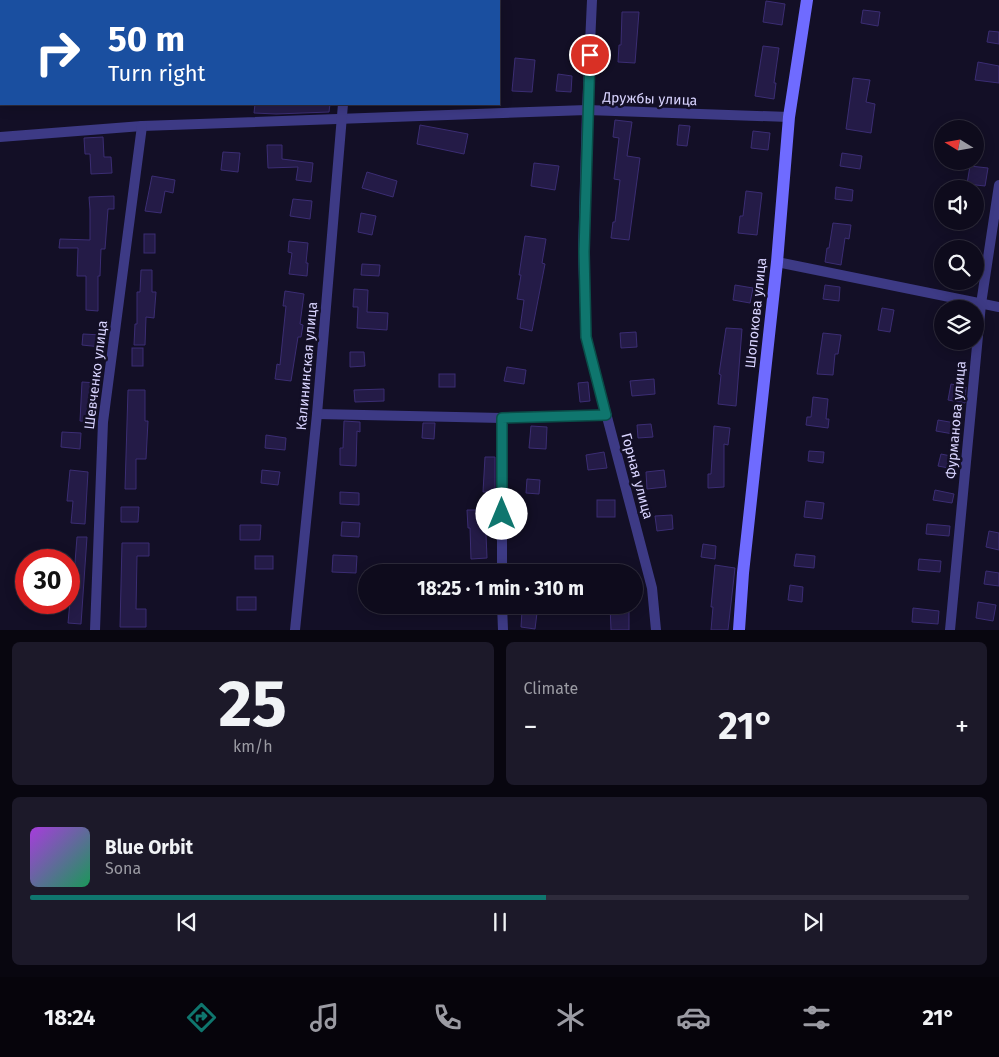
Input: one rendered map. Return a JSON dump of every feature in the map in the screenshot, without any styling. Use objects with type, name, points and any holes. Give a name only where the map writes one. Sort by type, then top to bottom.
[{"type":"street","name":"Горная улица","points":[[592,0],[587,110],[584,252],[586,337],[652,588],[656,630]]},
{"type":"street","name":"Шопокова улица","points":[[739,630],[743,573],[777,262],[789,117],[807,0]]},
{"type":"street","name":"Калининская улица","points":[[295,630],[317,414],[344,105]]},
{"type":"street","name":"Дружбы улица","points":[[0,137],[142,126],[587,110],[789,117]]},
{"type":"street","name":"Шевченко улица","points":[[95,630],[104,422],[142,126]]},
{"type":"street","name":"Фурманова улица","points":[[982,300],[999,185]]},
{"type":"street","points":[[777,262],[962,300]]},
{"type":"street","points":[[984,304],[999,307]]},
{"type":"street","name":"Фурманова улица","points":[[950,630],[977,350]]},
{"type":"street","points":[[317,414],[502,418],[606,415]]},
{"type":"street","points":[[502,418],[502,564]]},
{"type":"street","points":[[502,614],[502,630]]},
{"type":"building","points":[[766,1],[785,4],[782,25],[763,22]]},
{"type":"building","points":[[863,10],[880,12],[878,26],[861,23]]},
{"type":"building","points":[[622,12],[639,12],[635,63],[618,62],[619,45],[621,45]]},
{"type":"building","points":[[989,31],[999,32],[999,44],[987,42]]},
{"type":"building","points":[[763,46],[779,48],[774,83],[776,83],[774,99],[755,96]]},
{"type":"building","points":[[515,58],[535,60],[532,92],[512,91]]},
{"type":"building","points":[[978,62],[999,66],[999,83],[975,80]]},
{"type":"building","points":[[558,74],[572,76],[571,92],[556,91]]},
{"type":"building","points":[[853,78],[870,80],[866,102],[875,104],[871,133],[846,129]]},
{"type":"building","points":[[255,105],[330,105],[329,112],[254,113]]},
{"type":"building","points":[[615,120],[632,122],[627,156],[640,158],[629,240],[611,238],[620,180],[614,179],[619,138],[613,137]]},
{"type":"building","points":[[420,125],[468,134],[464,154],[417,144]]},
{"type":"building","points":[[679,125],[690,126],[687,146],[677,145]]},
{"type":"building","points":[[753,131],[770,133],[768,150],[751,148]]},
{"type":"building","points":[[103,137],[104,157],[111,157],[112,173],[91,174],[90,154],[85,154],[84,138]]},
{"type":"building","points":[[267,145],[282,145],[282,159],[313,163],[311,182],[296,180],[298,167],[268,168]]},
{"type":"building","points":[[223,152],[240,153],[238,172],[221,170]]},
{"type":"building","points":[[842,153],[862,156],[860,169],[840,166]]},
{"type":"building","points":[[534,163],[559,166],[555,190],[531,186]]},
{"type":"building","points":[[984,168],[988,168],[985,186],[984,180],[968,180],[969,170],[984,170]]},
{"type":"building","points":[[367,172],[397,181],[393,197],[362,188]]},
{"type":"building","points":[[152,176],[175,180],[173,193],[165,191],[161,213],[145,211]]},
{"type":"building","points":[[836,187],[853,190],[852,201],[835,199]]},
{"type":"building","points":[[746,191],[762,193],[757,235],[738,233],[740,216],[743,216]]},
{"type":"building","points":[[114,196],[114,209],[108,209],[105,249],[101,249],[100,276],[98,276],[98,311],[86,310],[86,276],[77,276],[78,248],[59,248],[60,239],[90,240],[89,197]]},
{"type":"building","points":[[293,199],[312,201],[310,219],[290,216]]},
{"type":"building","points":[[361,213],[376,216],[372,235],[358,232]]},
{"type":"building","points":[[833,223],[851,225],[849,239],[845,238],[841,265],[825,262]]},
{"type":"building","points":[[144,234],[155,234],[155,253],[144,253]]},
{"type":"building","points":[[525,236],[546,239],[542,263],[545,264],[532,331],[520,328],[524,300],[517,299]]},
{"type":"building","points":[[289,241],[308,243],[307,276],[289,274],[292,253],[288,252]]},
{"type":"building","points":[[362,264],[380,265],[379,276],[361,275]]},
{"type":"building","points":[[141,270],[152,270],[152,292],[156,292],[154,318],[146,317],[145,345],[134,345],[135,324],[137,324],[137,292],[140,292]]},
{"type":"building","points":[[735,285],[753,288],[750,303],[733,300]]},
{"type":"building","points":[[825,285],[840,287],[839,301],[823,299]]},
{"type":"building","points":[[354,289],[368,290],[367,312],[388,313],[387,330],[357,328],[358,307],[353,307]]},
{"type":"building","points":[[285,291],[304,294],[300,324],[303,325],[301,337],[298,337],[291,381],[275,379],[277,364],[280,365],[286,306],[283,306]]},
{"type":"building","points":[[882,308],[894,310],[890,332],[878,330]]},
{"type":"building","points":[[726,328],[742,329],[736,406],[718,404],[721,375],[719,374]]},
{"type":"building","points":[[636,332],[637,347],[621,348],[620,333]]},
{"type":"building","points":[[823,333],[841,335],[838,354],[835,354],[833,375],[817,374]]},
{"type":"building","points":[[83,334],[102,335],[101,347],[82,345]]},
{"type":"building","points":[[132,348],[143,348],[143,366],[132,366]]},
{"type":"building","points":[[350,352],[364,352],[365,366],[350,367]]},
{"type":"building","points":[[507,367],[526,370],[524,384],[504,381]]},
{"type":"building","points":[[439,374],[455,374],[455,387],[439,387]]},
{"type":"building","points":[[654,379],[655,394],[632,396],[630,381]]},
{"type":"building","points":[[82,382],[98,383],[93,422],[80,421]]},
{"type":"building","points":[[588,382],[590,401],[580,402],[578,383]]},
{"type":"building","points":[[951,384],[966,387],[965,403],[948,400]]},
{"type":"building","points":[[384,389],[384,401],[355,402],[354,390]]},
{"type":"building","points":[[128,390],[145,390],[145,421],[148,421],[146,459],[136,459],[136,489],[125,489]]},
{"type":"building","points":[[813,397],[828,399],[826,419],[829,419],[828,428],[806,425],[807,417],[811,417]]},
{"type":"building","points":[[938,420],[961,424],[959,435],[936,431]]},
{"type":"building","points":[[344,421],[360,422],[360,432],[357,431],[356,466],[340,465],[340,448],[343,448]]},
{"type":"building","points":[[423,423],[435,423],[434,439],[422,438]]},
{"type":"building","points":[[651,424],[653,437],[638,438],[637,425]]},
{"type":"building","points":[[531,426],[547,427],[546,449],[529,448]]},
{"type":"building","points":[[714,426],[730,428],[728,445],[724,444],[724,487],[708,488],[708,474],[711,474]]},
{"type":"building","points":[[62,432],[81,433],[80,449],[61,447]]},
{"type":"building","points":[[266,435],[286,438],[285,450],[265,448]]},
{"type":"building","points":[[809,451],[824,452],[823,463],[808,461]]},
{"type":"building","points":[[604,452],[607,468],[588,470],[586,455]]},
{"type":"building","points":[[941,454],[956,457],[954,469],[938,466]]},
{"type":"building","points":[[485,457],[495,457],[495,492],[483,492]]},
{"type":"building","points":[[70,470],[88,472],[85,524],[71,523],[73,501],[67,501]]},
{"type":"building","points":[[262,470],[280,472],[278,485],[261,483]]},
{"type":"building","points":[[664,470],[666,487],[647,489],[646,472]]},
{"type":"building","points":[[527,479],[540,480],[539,494],[526,493]]},
{"type":"building","points":[[935,490],[954,494],[952,503],[933,500]]},
{"type":"building","points":[[340,492],[359,493],[359,505],[340,504]]},
{"type":"building","points":[[597,500],[615,500],[615,517],[597,517]]},
{"type":"building","points":[[806,501],[824,503],[822,519],[804,517]]},
{"type":"building","points":[[121,507],[139,507],[138,522],[121,522]]},
{"type":"building","points":[[467,510],[485,510],[487,558],[471,559],[470,528],[468,528]]},
{"type":"building","points":[[672,515],[673,529],[657,531],[655,516]]},
{"type":"building","points":[[342,522],[360,523],[359,537],[341,536]]},
{"type":"building","points":[[927,524],[950,526],[949,536],[926,534]]},
{"type":"building","points":[[240,525],[261,525],[260,540],[240,540]]},
{"type":"building","points":[[989,531],[999,533],[999,550],[986,547]]},
{"type":"building","points":[[77,537],[87,537],[81,624],[68,623],[69,614],[80,614],[80,549],[76,549]]},
{"type":"building","points":[[122,543],[149,543],[149,556],[137,556],[136,609],[146,609],[146,627],[120,627]]},
{"type":"building","points":[[703,544],[716,546],[715,559],[701,557]]},
{"type":"building","points":[[796,554],[815,556],[814,568],[794,566]]},
{"type":"building","points":[[333,555],[357,556],[356,573],[332,572]]},
{"type":"building","points":[[255,556],[273,556],[273,569],[255,569]]},
{"type":"building","points":[[919,559],[941,561],[940,572],[918,570]]},
{"type":"building","points":[[715,565],[735,568],[728,630],[711,630]]},
{"type":"building","points":[[986,571],[999,573],[999,586],[984,584]]},
{"type":"building","points":[[790,585],[803,587],[802,602],[788,600]]},
{"type":"building","points":[[237,597],[256,597],[256,610],[237,610]]},
{"type":"building","points":[[978,602],[996,605],[993,621],[976,618]]},
{"type":"building","points":[[913,608],[939,611],[938,624],[912,622]]},
{"type":"building","points":[[522,614],[537,614],[535,629],[521,627]]},
{"type":"building","points":[[610,614],[629,614],[629,630],[611,630]]},
{"type":"route","points":[[502,514],[502,418],[606,415],[586,337],[584,252],[590,55]]}]
